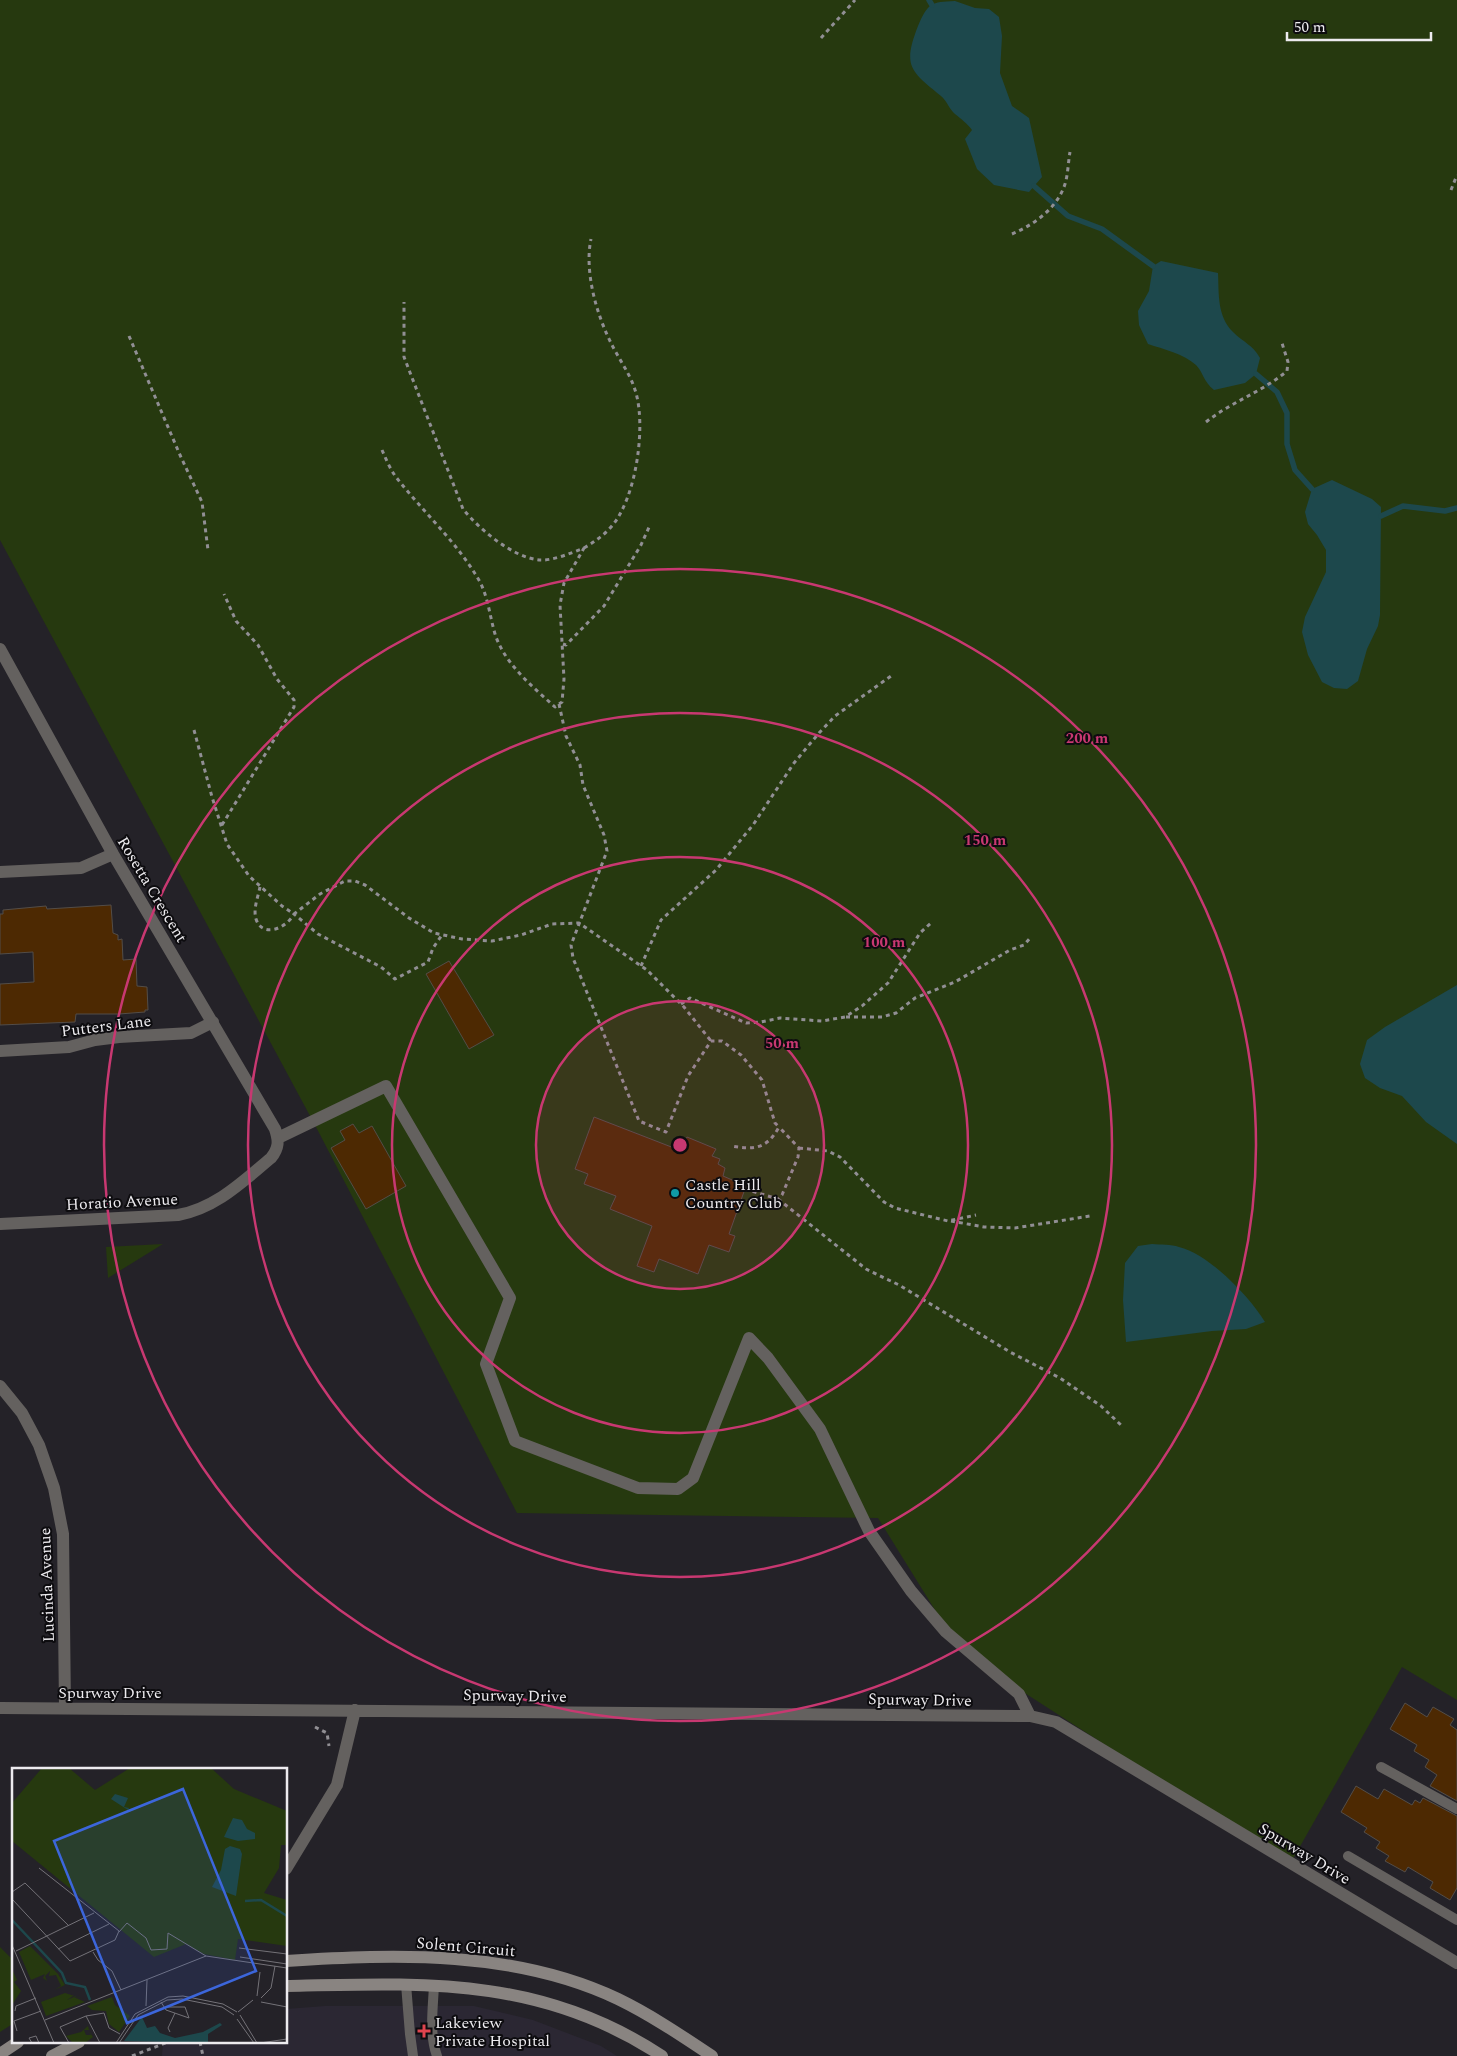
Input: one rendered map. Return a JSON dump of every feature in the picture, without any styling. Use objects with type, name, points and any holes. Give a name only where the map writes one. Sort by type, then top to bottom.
[{"type":"street","name":"Rosetta Crescent","points":[[0,650],[113,854],[275,1129],[278,1141]]},
{"type":"street","points":[[0,872],[81,868],[113,854]]},
{"type":"street","name":"Putters Lane","points":[[0,1051],[69,1047],[119,1037],[191,1033],[213,1022]]},
{"type":"street","points":[[278,1141],[386,1086],[510,1298],[486,1364],[515,1441],[638,1488],[678,1489],[693,1478],[749,1338],[768,1358],[820,1429],[869,1531],[911,1591],[946,1632],[1019,1694],[1030,1716]]},
{"type":"street","name":"Horatio Avenue","points":[[0,1224],[178,1215],[194,1212],[221,1198],[271,1158],[277,1151],[278,1141]]},
{"type":"street","name":"Lucinda Avenue","points":[[0,1386],[22,1413],[39,1445],[54,1488],[63,1534],[65,1708]]},
{"type":"street","name":"Spurway Drive","points":[[0,1708],[1030,1716],[1056,1722],[1457,1963]]},
{"type":"street","points":[[288,1866],[337,1786],[355,1710]]},
{"type":"street","name":"Solent Circuit","points":[[288,1961],[453,1958],[494,1962],[532,1970],[566,1979],[618,1999],[668,2027],[712,2056]]},
{"type":"street","points":[[288,1986],[406,1984],[475,1988],[513,1994],[583,2015],[626,2034],[662,2056]]},
{"type":"street","points":[[0,2054],[15,2044]]},
{"type":"street","points":[[52,2056],[75,2044]]},
{"type":"lane","points":[[1381,1767],[1457,1808]]},
{"type":"lane","points":[[1348,1856],[1457,1920]]},
{"type":"lane","points":[[406,1984],[413,2056]]},
{"type":"lane","points":[[434,1985],[432,2033],[433,2046],[437,2056]]},
{"type":"path","points":[[821,38],[855,0]]},
{"type":"path","points":[[1012,234],[1035,223],[1047,212],[1060,194],[1064,186],[1070,152]]},
{"type":"path","points":[[1451,190],[1457,175]]},
{"type":"path","points":[[404,302],[404,356],[463,509],[474,523],[521,555],[540,560],[565,555],[584,548],[595,541],[612,526],[622,511],[636,464],[640,419],[636,393],[623,362],[612,346],[605,330],[594,294],[588,270],[588,253],[591,239]]},
{"type":"path","points":[[129,336],[202,502],[208,550]]},
{"type":"path","points":[[1206,422],[1218,412],[1261,389],[1287,372],[1288,362],[1281,340]]},
{"type":"path","points":[[382,450],[395,476],[427,512],[480,582],[490,608],[496,636],[506,657],[529,683],[555,707],[562,702],[564,679],[560,605],[564,583],[584,548]]},
{"type":"path","points":[[563,644],[566,644],[604,606],[642,544],[650,525]]},
{"type":"path","points":[[221,826],[294,707],[294,700],[277,679],[258,645],[236,621],[224,594]]},
{"type":"path","points":[[641,966],[661,920],[716,870],[753,825],[806,748],[835,716],[891,676]]},
{"type":"path","points":[[559,704],[566,736],[580,765],[583,785],[604,835],[606,851],[571,944],[573,958],[639,1121],[666,1132],[688,1076],[711,1042]]},
{"type":"path","points":[[194,730],[227,844],[248,876],[282,906],[318,934],[381,967],[395,979],[428,962],[433,948],[442,935]]},
{"type":"path","points":[[260,887],[256,908],[256,921],[262,928],[272,930],[284,927],[290,922],[294,914],[320,894],[345,881],[355,881],[365,885],[409,918],[434,933],[462,939],[492,941],[521,935],[552,924],[579,923],[641,966],[681,1004],[711,1042]]},
{"type":"path","points":[[845,1017],[862,1006],[888,983],[920,933],[932,922]]},
{"type":"path","points":[[681,1004],[690,998],[746,1023],[780,1018],[822,1021],[845,1017],[882,1017],[896,1013],[915,998],[956,982],[1010,950],[1024,945],[1031,937]]},
{"type":"path","points":[[711,1042],[722,1041],[741,1055],[762,1080],[775,1123],[799,1148],[828,1151],[840,1157],[884,1202],[895,1208],[948,1221],[984,1227],[1015,1228],[1090,1216]]},
{"type":"path","points":[[731,1146],[748,1149],[765,1145],[775,1135],[779,1127]]},
{"type":"path","points":[[778,1199],[782,1195],[795,1165],[799,1148]]},
{"type":"path","points":[[745,1189],[778,1199],[866,1269],[899,1285],[1010,1352],[1060,1378],[1101,1406],[1122,1426]]},
{"type":"path","points":[[948,1221],[976,1215]]},
{"type":"path","points":[[132,2056],[163,2044]]},
{"type":"shaded area","name":"Lakeview Private Hospital","points":[[325,2006],[474,2006],[533,2020],[601,2046],[617,2056],[162,2056],[163,2044],[288,2044],[288,2009]]},
{"type":"green space","name":"Castle Hill Country Club","points":[[0,0],[1457,0],[1457,1700],[1402,1667],[1290,1864],[1017,1688],[945,1626],[878,1518],[517,1513],[316,1127],[0,540]]},
{"type":"green space","points":[[163,1244],[108,1278],[106,1247]]},
{"type":"green space","points":[[0,1947],[12,1959],[12,2024],[0,2032]]},
{"type":"water","points":[[955,1],[975,8],[989,9],[999,17],[1002,36],[1000,73],[1012,106],[1029,118],[1042,177],[1029,192],[994,185],[977,169],[965,139],[972,130],[953,112],[943,98],[916,74],[912,67],[910,60],[913,40],[928,8],[935,3]]},
{"type":"water","points":[[1161,261],[1218,273],[1219,297],[1224,319],[1233,332],[1251,347],[1260,358],[1256,374],[1245,383],[1214,390],[1191,361],[1173,352],[1148,344],[1139,325],[1138,311],[1149,291],[1153,266]]},
{"type":"water","points":[[1332,480],[1372,499],[1381,507],[1380,615],[1378,626],[1367,649],[1358,681],[1347,689],[1334,688],[1322,682],[1308,655],[1302,632],[1305,617],[1326,572],[1326,550],[1308,524],[1305,512],[1312,489]]},
{"type":"water","points":[[1457,985],[1457,1144],[1426,1122],[1402,1096],[1380,1088],[1365,1078],[1360,1064],[1367,1040],[1385,1027]]},
{"type":"water","points":[[1152,1244],[1176,1246],[1191,1251],[1203,1258],[1239,1289],[1265,1322],[1246,1329],[1212,1331],[1126,1342],[1123,1300],[1125,1263],[1138,1246]]},
{"type":"building","points":[[111,905],[113,933],[118,935],[118,940],[122,939],[123,960],[136,959],[137,986],[147,987],[148,1010],[145,1010],[145,1012],[119,1014],[76,1014],[75,1022],[0,1025],[0,984],[34,982],[33,952],[0,954],[0,914],[3,914],[3,910],[46,906],[47,909]]},
{"type":"building","points":[[449,961],[494,1035],[469,1049],[426,974]]},
{"type":"building","name":"Castle Hill Country Club","points":[[594,1117],[674,1148],[677,1142],[683,1144],[687,1137],[716,1149],[712,1156],[720,1159],[718,1164],[725,1168],[723,1176],[746,1186],[729,1234],[735,1236],[729,1252],[709,1245],[698,1274],[659,1259],[654,1272],[637,1266],[652,1226],[610,1209],[616,1196],[584,1184],[588,1174],[575,1169]]},
{"type":"building","points":[[353,1124],[359,1133],[372,1126],[406,1186],[366,1209],[331,1148],[345,1140],[340,1131]]},
{"type":"building","points":[[1405,1703],[1427,1717],[1433,1707],[1454,1719],[1450,1725],[1457,1730],[1457,1801],[1430,1786],[1437,1775],[1425,1767],[1429,1760],[1414,1751],[1417,1745],[1390,1729]]},
{"type":"building","points":[[1356,1786],[1378,1799],[1384,1789],[1412,1805],[1415,1800],[1420,1803],[1423,1798],[1457,1816],[1457,1888],[1450,1900],[1430,1888],[1433,1882],[1408,1867],[1405,1872],[1385,1861],[1389,1856],[1376,1848],[1380,1842],[1364,1832],[1367,1828],[1341,1812]]},
{"type":"waterway","points":[[929,0],[932,5]]},
{"type":"waterway","points":[[1034,186],[1068,216],[1102,229],[1153,266]]},
{"type":"waterway","points":[[1256,374],[1277,392],[1287,413],[1287,444],[1295,470],[1312,489]]},
{"type":"waterway","points":[[1381,516],[1403,506],[1445,511],[1457,508]]},
{"type":"place","name":"Castle Hill Country Club","points":[[675,1193]]},
{"type":"place","name":"Lakeview Private Hospital","points":[[424,2031]]}]
